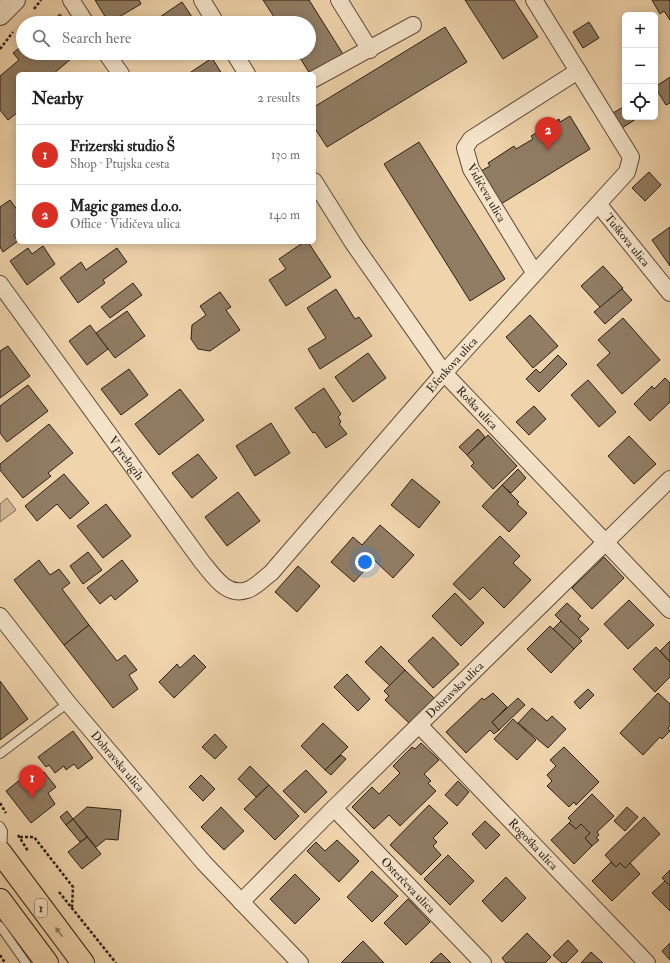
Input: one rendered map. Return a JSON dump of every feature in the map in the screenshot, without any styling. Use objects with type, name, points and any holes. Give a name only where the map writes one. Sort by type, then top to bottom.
[{"type":"main road","name":"1","points":[[1,853],[83,963]]},
{"type":"main road","points":[[0,900],[47,963]]},
{"type":"street","points":[[0,15],[15,0]]},
{"type":"street","points":[[71,0],[81,16]]},
{"type":"street","points":[[202,0],[212,16]]},
{"type":"street","points":[[339,0],[370,50]]},
{"type":"street","points":[[534,0],[578,71]]},
{"type":"street","points":[[316,78],[370,50],[413,25]]},
{"type":"street","points":[[111,60],[120,72]]},
{"type":"street","points":[[238,60],[246,72]]},
{"type":"street","name":"Efenkova ulica","points":[[271,573],[444,373],[534,272],[598,205],[627,172],[631,156],[578,71]]},
{"type":"street","name":"Vidičeva ulica","points":[[534,272],[471,169],[465,148],[471,139],[578,71]]},
{"type":"street","name":"Roška ulica","points":[[316,184],[353,243],[444,373],[670,610]]},
{"type":"street","name":"Tuškova ulica","points":[[598,205],[670,294]]},
{"type":"street","name":"V prelogih","points":[[0,284],[202,562],[221,584],[234,592],[248,590],[271,573]]},
{"type":"street","name":"Dobravska ulica","points":[[241,902],[334,808],[670,479]]},
{"type":"street","name":"Dobravska ulica","points":[[0,616],[68,703],[204,863],[300,963]]},
{"type":"street","name":"Rogoška ulica","points":[[419,725],[647,963]]},
{"type":"street","name":"Osterčeva ulica","points":[[334,808],[483,963]]},
{"type":"lane","points":[[0,754],[68,703]]},
{"type":"lane","points":[[0,826],[3,831],[1,853]]},
{"type":"lane","points":[[0,926],[26,963]]},
{"type":"path","points":[[0,803],[10,819]]},
{"type":"path","points":[[16,831],[32,857]]},
{"type":"path","points":[[19,837],[34,837],[73,887],[72,908]]},
{"type":"path","points":[[54,886],[116,963]]},
{"type":"path","points":[[0,955],[5,963]]},
{"type":"shaded area","points":[[7,498],[16,510],[0,522],[0,504]]},
{"type":"building","points":[[95,0],[139,0],[141,4],[121,16],[105,16]]},
{"type":"building","points":[[263,0],[309,0],[343,54],[313,72],[309,72],[301,60],[316,60],[316,16],[273,16]]},
{"type":"building","points":[[465,0],[514,0],[538,37],[503,59]]},
{"type":"building","points":[[652,0],[670,0],[670,20],[664,11],[660,14]]},
{"type":"building","points":[[182,2],[191,16],[161,16]]},
{"type":"building","points":[[589,22],[599,38],[583,48],[573,32]]},
{"type":"building","points":[[445,27],[467,62],[327,147],[316,130],[316,106]]},
{"type":"building","points":[[19,60],[70,60],[55,72],[16,72],[16,114],[8,120],[0,110],[0,76]]},
{"type":"building","points":[[209,60],[213,60],[221,72],[191,72]]},
{"type":"building","points":[[670,77],[670,103],[666,105],[658,92],[658,85]]},
{"type":"building","points":[[622,108],[622,120],[634,120],[622,128],[613,113]]},
{"type":"building","points":[[570,116],[590,149],[501,204],[481,171],[490,166],[488,163],[514,146],[516,149],[533,139],[531,136],[559,119],[560,122]]},
{"type":"building","points":[[419,142],[505,279],[470,301],[384,164]]},
{"type":"building","points":[[649,172],[661,185],[645,201],[632,188]]},
{"type":"building","points":[[10,200],[16,208],[16,234],[14,235],[16,242],[3,252],[0,247],[0,207]]},
{"type":"building","points":[[670,227],[670,266],[652,240]]},
{"type":"building","points":[[301,244],[309,244],[331,277],[286,306],[269,280],[286,269],[279,259]]},
{"type":"building","points":[[43,246],[55,264],[27,285],[10,261],[28,248],[32,254]]},
{"type":"building","points":[[117,248],[127,262],[103,280],[105,283],[78,303],[60,278],[81,262],[86,270]]},
{"type":"building","points":[[603,266],[623,288],[601,308],[581,286]]},
{"type":"building","points":[[133,283],[142,295],[110,318],[101,307]]},
{"type":"building","points":[[336,289],[355,319],[359,317],[372,336],[320,369],[308,349],[326,338],[307,308]]},
{"type":"building","points":[[622,289],[632,300],[605,324],[594,312]]},
{"type":"building","points":[[220,292],[231,307],[226,310],[240,330],[210,351],[198,349],[191,339],[192,325],[206,315],[200,306]]},
{"type":"building","points":[[127,311],[145,336],[115,358],[96,333]]},
{"type":"building","points":[[530,315],[558,346],[533,368],[506,337]]},
{"type":"building","points":[[623,318],[660,360],[622,394],[597,365],[610,353],[598,340]]},
{"type":"building","points":[[90,325],[108,349],[87,365],[69,341]]},
{"type":"building","points":[[8,346],[30,376],[0,398],[0,351]]},
{"type":"building","points":[[368,353],[386,378],[353,402],[335,377]]},
{"type":"building","points":[[558,355],[567,364],[539,392],[526,379],[536,369],[540,373]]},
{"type":"building","points":[[129,369],[148,395],[121,415],[101,389]]},
{"type":"building","points":[[665,378],[670,383],[670,402],[650,421],[634,404],[652,386],[654,389]]},
{"type":"building","points":[[588,380],[616,412],[599,427],[571,395]]},
{"type":"building","points":[[28,385],[48,411],[7,442],[0,433],[0,406]]},
{"type":"building","points":[[324,388],[341,414],[338,417],[341,422],[339,424],[347,434],[326,448],[295,408]]},
{"type":"building","points":[[180,389],[204,420],[159,455],[135,424]]},
{"type":"building","points":[[534,406],[546,419],[529,435],[516,422]]},
{"type":"building","points":[[271,423],[290,453],[255,476],[236,446]]},
{"type":"building","points":[[49,424],[73,453],[48,473],[51,476],[23,498],[0,470],[0,464]]},
{"type":"building","points":[[478,429],[485,437],[467,455],[459,447]]},
{"type":"building","points":[[488,435],[517,466],[493,489],[471,466],[474,463],[467,455]]},
{"type":"building","points":[[629,436],[656,464],[634,484],[608,456]]},
{"type":"building","points":[[198,454],[217,478],[192,498],[172,473]]},
{"type":"building","points":[[518,469],[526,478],[511,493],[502,485]]},
{"type":"building","points":[[64,474],[89,503],[70,519],[57,504],[37,521],[25,506]]},
{"type":"building","points":[[412,479],[440,502],[419,528],[391,505]]},
{"type":"building","points":[[502,485],[519,502],[517,504],[527,513],[509,532],[482,506]]},
{"type":"building","points":[[238,492],[260,521],[227,546],[205,517]]},
{"type":"building","points":[[106,504],[131,536],[103,558],[77,526]]},
{"type":"building","points":[[380,525],[414,555],[393,578],[374,560],[354,582],[331,562],[353,537],[362,545]]},
{"type":"building","points":[[500,536],[520,556],[513,563],[531,580],[504,608],[483,587],[470,600],[453,584]]},
{"type":"building","points":[[88,552],[102,570],[83,584],[70,566]]},
{"type":"building","points":[[604,557],[624,578],[592,609],[572,588]]},
{"type":"building","points":[[39,560],[50,575],[59,569],[70,583],[62,589],[89,625],[64,645],[14,580]]},
{"type":"building","points":[[122,560],[138,581],[115,600],[111,595],[100,604],[87,588]]},
{"type":"building","points":[[298,566],[320,586],[297,612],[275,592]]},
{"type":"building","points":[[455,593],[484,623],[461,646],[432,616]]},
{"type":"building","points":[[629,600],[654,625],[628,649],[604,624]]},
{"type":"building","points":[[567,603],[581,616],[578,619],[589,629],[579,639],[555,615]]},
{"type":"building","points":[[561,621],[582,641],[574,649],[553,629]]},
{"type":"building","points":[[89,625],[117,661],[125,655],[137,670],[129,675],[138,689],[113,708],[64,645]]},
{"type":"building","points":[[550,626],[574,649],[551,673],[527,649]]},
{"type":"building","points":[[433,637],[459,664],[433,688],[408,661]]},
{"type":"building","points":[[670,641],[670,662],[660,651]]},
{"type":"building","points":[[381,646],[405,670],[390,686],[365,662]]},
{"type":"building","points":[[656,647],[670,662],[670,677],[655,692],[633,669]]},
{"type":"building","points":[[194,655],[206,667],[174,698],[159,682],[177,664],[180,668]]},
{"type":"building","points":[[405,670],[434,698],[409,723],[385,700],[389,696],[384,691]]},
{"type":"building","points":[[347,674],[370,699],[358,711],[334,687]]},
{"type":"building","points":[[0,681],[28,719],[0,740]]},
{"type":"building","points":[[588,689],[594,695],[580,709],[574,702]]},
{"type":"building","points":[[493,693],[507,707],[492,722],[499,730],[494,734],[490,730],[466,753],[446,732],[482,698],[484,700]]},
{"type":"building","points":[[658,693],[670,704],[670,726],[668,728],[670,731],[662,739],[660,737],[643,755],[620,733]]},
{"type":"building","points":[[518,698],[525,705],[499,730],[492,722]]},
{"type":"building","points":[[532,708],[547,721],[552,716],[566,729],[548,748],[518,723]]},
{"type":"building","points":[[513,719],[536,740],[517,760],[494,739]]},
{"type":"building","points":[[323,723],[348,747],[325,770],[301,746]]},
{"type":"building","points":[[73,731],[93,758],[78,769],[74,764],[66,770],[64,766],[55,773],[49,765],[46,767],[38,757]]},
{"type":"building","points":[[215,734],[227,747],[215,759],[202,747]]},
{"type":"building","points":[[421,743],[439,760],[424,774],[431,781],[428,783],[436,791],[400,826],[389,815],[374,829],[352,807],[372,787],[379,794],[400,773],[393,766],[412,747],[415,749]]},
{"type":"building","points":[[564,747],[599,782],[576,805],[574,802],[569,807],[547,786],[552,781],[547,775],[556,766],[550,760]]},
{"type":"building","points":[[341,755],[346,759],[331,775],[325,770]]},
{"type":"building","points":[[250,766],[269,785],[256,797],[238,779]]},
{"type":"building","points":[[306,770],[327,792],[305,813],[283,791]]},
{"type":"building","points":[[31,771],[37,778],[44,772],[56,787],[48,793],[55,804],[31,823],[6,791]]},
{"type":"building","points":[[201,775],[215,789],[203,801],[189,787]]},
{"type":"building","points":[[458,781],[469,792],[457,806],[445,795]]},
{"type":"building","points":[[269,785],[299,816],[275,840],[244,809]]},
{"type":"building","points":[[592,794],[614,816],[597,832],[599,835],[596,838],[599,840],[592,846],[585,838],[590,833],[581,824],[576,829],[569,823],[571,821],[568,818]]},
{"type":"building","points":[[429,805],[448,823],[433,838],[437,842],[433,846],[441,855],[421,875],[390,845]]},
{"type":"building","points":[[87,807],[121,810],[118,840],[106,839],[96,847],[73,819]]},
{"type":"building","points":[[221,807],[244,831],[224,850],[201,827]]},
{"type":"building","points":[[627,807],[638,817],[625,831],[614,821]]},
{"type":"building","points":[[67,811],[73,819],[66,825],[60,817]]},
{"type":"building","points":[[644,817],[660,834],[625,868],[620,863],[616,867],[605,855]]},
{"type":"building","points":[[73,819],[87,837],[80,842],[66,825]]},
{"type":"building","points":[[485,821],[500,835],[486,849],[472,834]]},
{"type":"building","points":[[569,823],[576,829],[581,824],[590,833],[585,838],[592,846],[574,864],[551,840]]},
{"type":"building","points":[[87,837],[101,854],[82,869],[68,852]]},
{"type":"building","points":[[337,840],[359,861],[339,882],[307,851],[316,842],[325,851]]},
{"type":"building","points":[[448,855],[474,881],[450,905],[424,879]]},
{"type":"building","points":[[611,862],[616,867],[620,863],[625,868],[630,863],[640,874],[612,901],[592,881]]},
{"type":"building","points":[[670,870],[670,886],[662,878]]},
{"type":"building","points":[[372,871],[398,896],[372,922],[347,897]]},
{"type":"building","points":[[295,874],[320,899],[295,924],[270,899]]},
{"type":"building","points":[[506,877],[526,898],[502,922],[482,901]]},
{"type":"building","points":[[665,881],[670,886],[670,911],[652,893]]},
{"type":"building","points":[[408,899],[430,922],[406,945],[384,923]]},
{"type":"building","points":[[527,933],[551,957],[545,963],[506,963],[502,958]]},
{"type":"building","points":[[568,940],[578,951],[566,963],[562,963],[553,955]]},
{"type":"building","points":[[363,941],[384,963],[341,963]]},
{"type":"building","points":[[670,943],[670,960],[662,951]]},
{"type":"building","points":[[591,952],[603,963],[581,963]]},
{"type":"building","points":[[441,953],[451,963],[430,963]]},
{"type":"place","name":"Magic games d.o.o.","points":[[548,150]]},
{"type":"place","name":"Frizerski studio Š","points":[[32,798]]}]
